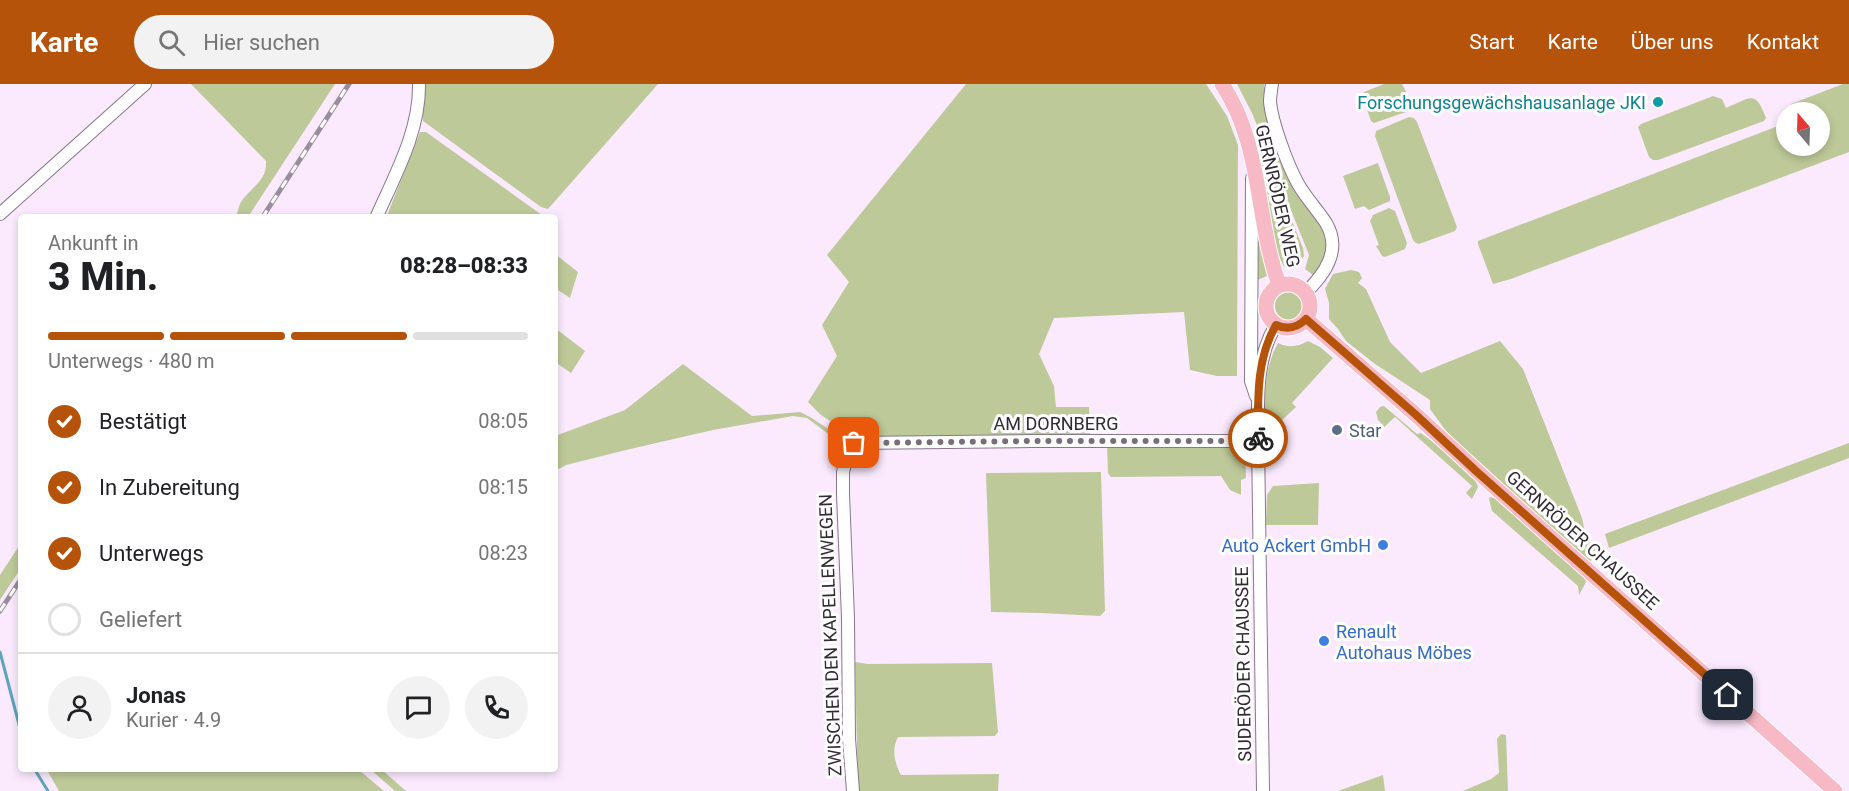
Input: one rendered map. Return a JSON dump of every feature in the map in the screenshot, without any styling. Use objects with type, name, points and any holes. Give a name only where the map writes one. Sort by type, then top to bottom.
[{"type":"main road","name":"GERNRÖDER WEG","points":[[1222,84],[1241,120],[1255,165],[1270,260],[1279,285]]},
{"type":"main road","points":[[1292,284],[1306,292],[1310,299],[1310,307],[1306,319],[1300,324],[1286,328],[1276,325],[1267,314],[1266,303],[1270,292],[1279,285],[1292,284]]},
{"type":"main road","name":"GERNRÖDER CHAUSSEE","points":[[1306,319],[1835,791]]},
{"type":"street","points":[[0,214],[145,84]]},
{"type":"street","points":[[378,214],[415,124],[419,84]]},
{"type":"street","points":[[1272,84],[1270,101],[1272,118],[1290,165],[1305,195],[1327,224],[1333,246],[1332,256],[1321,277],[1306,292]]},
{"type":"street","points":[[1255,165],[1251,184],[1251,374],[1253,389],[1258,400]]},
{"type":"street","name":"SUDERÖDER CHAUSSEE","points":[[1263,791],[1258,400],[1260,371],[1266,347],[1276,325]]},
{"type":"street","name":"AM DORNBERG","points":[[854,443],[1258,440]]},
{"type":"street","name":"ZWISCHEN DEN KAPELLENWEGEN","points":[[853,791],[849,739],[843,472],[848,453],[854,443]]},
{"type":"green space","points":[[191,84],[335,84],[250,214],[237,214],[242,201],[262,178],[266,161]]},
{"type":"green space","points":[[422,84],[658,84],[548,209],[541,207],[423,121]]},
{"type":"green space","points":[[966,84],[1206,84],[1227,116],[1238,145],[1237,376],[1217,376],[1190,370],[1184,312],[1054,318],[1039,354],[1054,386],[1056,407],[1089,407],[1090,434],[954,438],[851,435],[821,415],[808,402],[837,356],[822,325],[849,282],[827,255]]},
{"type":"green space","points":[[1237,84],[1264,84],[1264,109],[1278,151],[1327,239],[1327,254],[1313,275],[1305,269],[1309,255],[1252,113]]},
{"type":"green space","points":[[1384,84],[1402,84],[1409,100],[1409,111],[1374,123],[1371,121],[1362,95]]},
{"type":"green space","points":[[1843,84],[1849,84],[1849,152],[1493,284],[1478,241],[1776,127],[1776,156],[1830,156],[1830,102],[1796,102]]},
{"type":"green space","points":[[1713,96],[1722,99],[1726,108],[1747,99],[1755,99],[1766,118],[1764,121],[1658,160],[1649,157],[1638,127],[1641,124]]},
{"type":"green space","points":[[1409,117],[1414,118],[1417,122],[1457,227],[1455,231],[1419,244],[1413,240],[1375,136],[1376,131]]},
{"type":"green space","points":[[1251,130],[1279,189],[1303,248],[1304,256],[1298,267],[1284,267],[1279,257],[1273,236],[1265,180]]},
{"type":"green space","points":[[420,132],[426,132],[541,214],[388,214]]},
{"type":"green space","points":[[1378,163],[1390,201],[1369,210],[1364,206],[1355,209],[1343,176]]},
{"type":"green space","points":[[1256,205],[1267,276],[1255,281]]},
{"type":"green space","points":[[1389,208],[1395,211],[1407,243],[1405,249],[1385,257],[1376,246],[1379,245],[1370,221],[1373,215]]},
{"type":"green space","points":[[558,256],[578,272],[570,298],[558,290]]},
{"type":"green space","points":[[1351,270],[1359,272],[1362,278],[1358,283],[1366,289],[1390,342],[1421,373],[1500,341],[1523,369],[1582,518],[1585,532],[1597,553],[1589,563],[1454,442],[1430,409],[1430,400],[1375,364],[1346,341],[1329,319],[1329,303],[1325,289],[1333,274]]},
{"type":"green space","points":[[1289,292],[1299,296],[1303,306],[1299,316],[1289,320],[1279,316],[1275,306],[1279,296]]},
{"type":"green space","points":[[558,330],[585,351],[571,373],[558,364]]},
{"type":"green space","points":[[1308,341],[1333,358],[1292,403],[1296,407],[1265,436],[1267,376],[1273,354],[1278,343],[1293,346]]},
{"type":"green space","points":[[683,364],[752,416],[800,412],[841,437],[840,443],[828,442],[831,436],[807,418],[793,416],[713,430],[566,465],[558,469],[558,435],[625,410]]},
{"type":"green space","points":[[1384,406],[1417,434],[1421,433],[1445,450],[1470,472],[1478,487],[1472,499],[1466,493],[1472,486],[1395,417],[1380,429],[1383,425],[1378,420],[1376,412]]},
{"type":"green space","points":[[1849,443],[1849,458],[1609,548],[1605,534]]},
{"type":"green space","points":[[1107,445],[1243,446],[1246,478],[1241,480],[1241,495],[1230,490],[1221,476],[1111,477],[1108,473]]},
{"type":"green space","points":[[1101,472],[1105,611],[1100,616],[991,612],[986,473]]},
{"type":"green space","points":[[1319,483],[1318,525],[1266,525],[1267,495],[1273,486]]},
{"type":"green space","points":[[1490,497],[1500,500],[1584,576],[1586,582],[1579,595],[1578,586],[1492,511]]},
{"type":"green space","points":[[18,548],[18,573],[0,600],[0,575]]},
{"type":"green space","points":[[855,662],[868,664],[992,663],[998,732],[995,736],[898,737],[894,751],[901,775],[999,774],[998,791],[858,791]]},
{"type":"green space","points":[[1501,734],[1506,735],[1508,791],[1463,791],[1499,773],[1497,739]]},
{"type":"green space","points":[[48,772],[361,772],[384,791],[59,791]]},
{"type":"green space","points":[[373,772],[384,772],[406,791],[395,791]]},
{"type":"green space","points":[[1383,775],[1385,791],[1338,791]]},
{"type":"waterway","points":[[0,652],[18,721]]},
{"type":"waterway","points":[[36,772],[48,791]]},
{"type":"railway","points":[[265,214],[349,84]]},
{"type":"railway","points":[[0,611],[18,584]]},
{"type":"way so far","points":[[854,443],[1238,441],[1258,440],[1258,438]]},
{"type":"place","name":"Forschungsgewächshausanlage JKI","points":[[1658,102]]},
{"type":"place","name":"Star","points":[[1337,430]]},
{"type":"place","name":"Auto Ackert GmbH","points":[[1383,545]]},
{"type":"place","name":"Renault Autohaus Möbes","points":[[1324,641]]},
{"type":"route","points":[[1258,438],[1260,371],[1270,335],[1276,325],[1286,328],[1293,327],[1306,319],[1728,695]]}]
